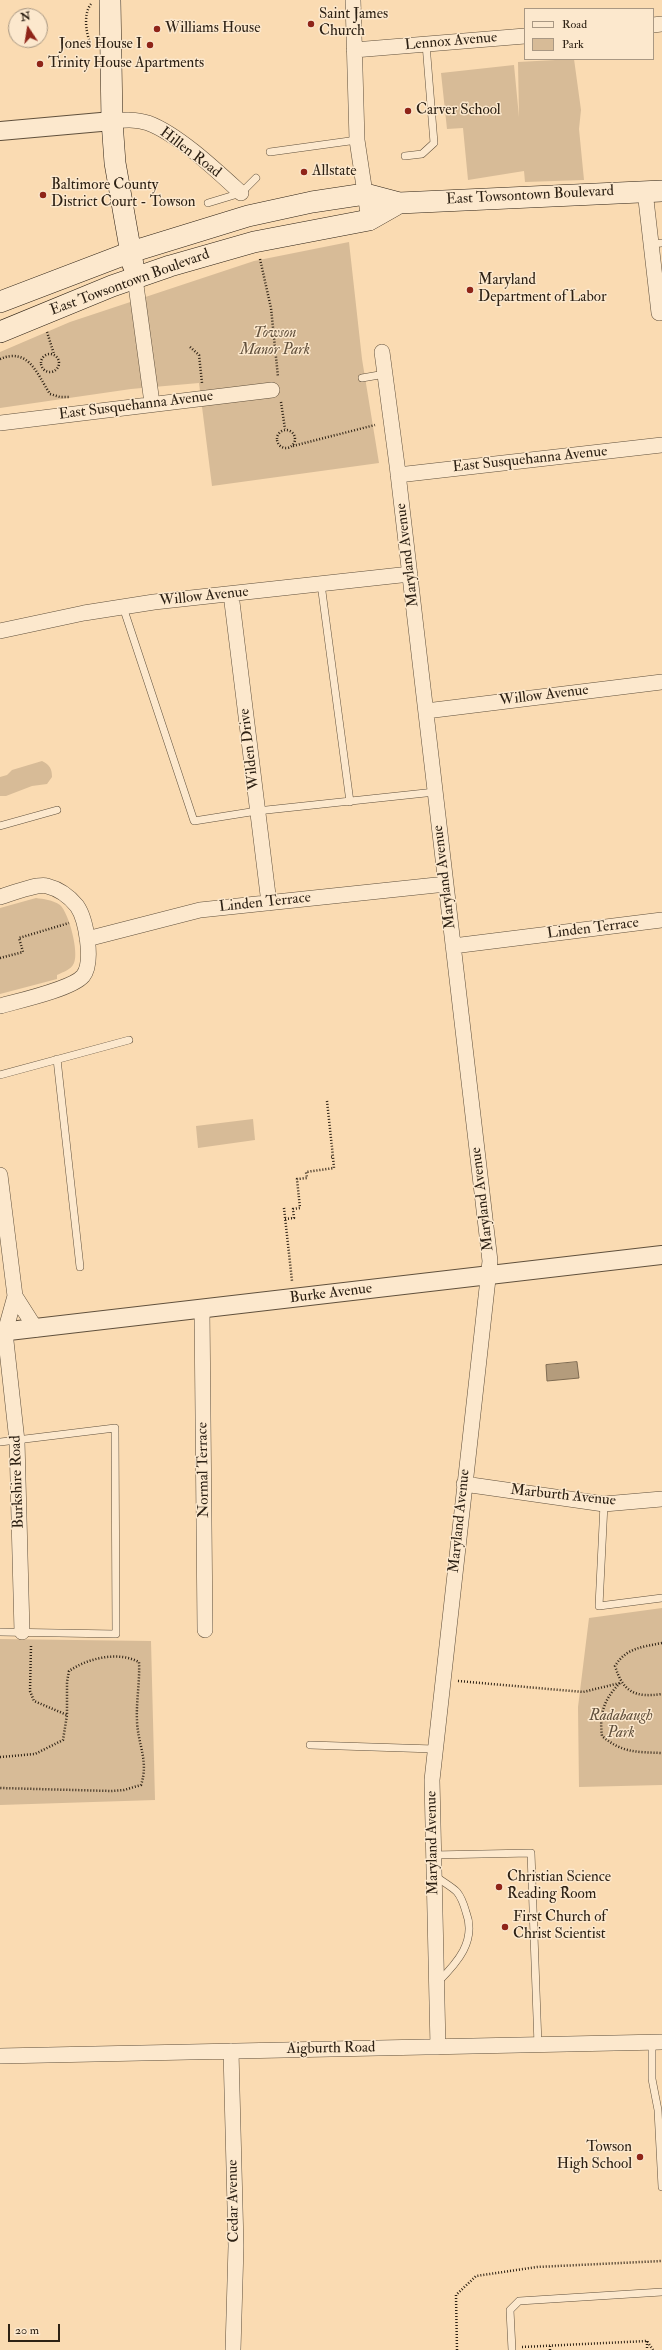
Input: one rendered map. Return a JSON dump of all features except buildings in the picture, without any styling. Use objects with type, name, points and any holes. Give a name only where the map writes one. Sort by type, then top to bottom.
[{"type":"main road","points":[[101,2],[118,189],[135,278]]},
{"type":"main road","name":"East Towsontown Boulevard","points":[[0,302],[131,252],[248,216],[312,202],[365,194],[399,203],[654,191]]},
{"type":"main road","name":"East Towsontown Boulevard","points":[[0,332],[135,278],[210,253],[254,242],[369,220],[399,203]]},
{"type":"street","points":[[353,0],[357,140],[369,220]]},
{"type":"street","name":"Lennox Avenue","points":[[354,50],[524,36]]},
{"type":"street","name":"Hillen Road","points":[[112,121],[131,120],[148,123],[167,133],[215,169],[241,193]]},
{"type":"street","points":[[0,131],[112,121]]},
{"type":"street","points":[[654,191],[660,306]]},
{"type":"street","points":[[135,278],[152,403]]},
{"type":"street","name":"Maryland Avenue","points":[[382,352],[410,574],[490,1261],[434,1749],[431,1811],[438,2047]]},
{"type":"street","name":"East Susquehanna Avenue","points":[[0,423],[152,403],[272,390]]},
{"type":"street","name":"East Susquehanna Avenue","points":[[398,475],[662,445]]},
{"type":"street","name":"Willow Avenue","points":[[0,631],[123,607],[410,574]]},
{"type":"street","name":"Wilden Drive","points":[[231,594],[269,903]]},
{"type":"street","name":"Willow Avenue","points":[[426,711],[662,682]]},
{"type":"street","name":"Linden Terrace","points":[[87,939],[200,910],[446,884]]},
{"type":"street","points":[[0,897],[45,885],[64,892],[78,907],[87,939],[90,958],[83,976],[60,989],[0,1006]]},
{"type":"street","name":"Linden Terrace","points":[[453,946],[662,920]]},
{"type":"street","points":[[0,1175],[15,1296],[36,1329]]},
{"type":"street","name":"Burke Avenue","points":[[3,1332],[662,1256]]},
{"type":"street","points":[[3,1332],[15,1296]]},
{"type":"street","name":"Normal Terrace","points":[[202,1309],[205,1630]]},
{"type":"street","name":"Burkshire Road","points":[[3,1332],[17,1441],[22,1632]]},
{"type":"street","name":"Marburth Avenue","points":[[464,1484],[604,1504],[662,1498]]},
{"type":"street","name":"Aigburth Road","points":[[0,2056],[657,2042]]},
{"type":"street","name":"Cedar Avenue","points":[[231,2051],[236,2246],[233,2350]]},
{"type":"lane","points":[[404,156],[422,154],[434,143],[426,44]]},
{"type":"lane","points":[[270,152],[357,140]]},
{"type":"lane","points":[[208,203],[241,193],[256,178]]},
{"type":"lane","points":[[362,378],[385,374]]},
{"type":"lane","points":[[321,584],[350,802]]},
{"type":"lane","points":[[123,607],[194,821],[257,811],[435,792]]},
{"type":"lane","points":[[0,826],[57,810]]},
{"type":"lane","points":[[0,1075],[129,1040]]},
{"type":"lane","points":[[57,1060],[80,1267]]},
{"type":"lane","points":[[0,1442],[115,1428],[116,1634],[0,1632]]},
{"type":"lane","points":[[604,1504],[599,1606],[662,1598]]},
{"type":"lane","points":[[310,1745],[434,1749]]},
{"type":"lane","points":[[432,1855],[531,1853],[538,2045]]},
{"type":"lane","points":[[433,1875],[457,1893],[468,1918],[470,1930],[468,1941],[462,1955],[436,1984]]},
{"type":"lane","points":[[657,2042],[652,2079],[658,2110],[662,2187]]},
{"type":"lane","points":[[512,2349],[510,2310],[519,2301],[662,2292]]},
{"type":"path","points":[[92,51],[87,37],[87,8],[101,2]]},
{"type":"path","points":[[259,256],[271,308],[278,376]]},
{"type":"path","points":[[41,365],[47,372],[56,370],[59,362],[54,355],[46,327]]},
{"type":"path","points":[[190,347],[199,356],[202,384]]},
{"type":"path","points":[[37,372],[44,357],[48,354],[54,355]]},
{"type":"path","points":[[0,359],[8,356],[24,357],[37,372],[50,394],[60,397],[75,396]]},
{"type":"path","points":[[293,446],[296,437],[291,430],[284,429],[278,434],[277,442],[281,447],[286,448],[391,421]]},
{"type":"path","points":[[0,958],[23,952],[19,938],[81,920]]},
{"type":"path","points":[[285,1219],[294,1218],[293,1209],[300,1208],[297,1179],[307,1178],[306,1172],[334,1168],[327,1101]]},
{"type":"path","points":[[284,1208],[293,1284]]},
{"type":"path","points":[[22,1632],[31,1643],[30,1691],[34,1701],[67,1715]]},
{"type":"path","points":[[662,1643],[639,1648],[621,1656],[615,1666],[620,1683],[634,1693],[649,1696],[662,1694]]},
{"type":"path","points":[[0,1756],[35,1754],[55,1746],[63,1740],[67,1715],[67,1682],[69,1671],[91,1660],[108,1657],[130,1657],[139,1662],[137,1721],[144,1761],[144,1776],[141,1785],[124,1790],[111,1791],[0,1788]]},
{"type":"path","points":[[442,1679],[583,1692],[620,1683]]},
{"type":"path","points":[[620,1683],[603,1705],[600,1722],[602,1736],[614,1746],[638,1752],[662,1753]]},
{"type":"path","points":[[457,2350],[456,2295],[476,2276],[537,2267],[662,2261]]},
{"type":"path","points":[[512,2349],[647,2341]]},
{"type":"path","points":[[647,2341],[647,2350]]},
{"type":"path","points":[[647,2341],[653,2350]]},
{"type":"green space","points":[[574,60],[581,110],[579,129],[584,180],[525,182],[524,171],[468,180],[463,128],[447,129],[441,73],[514,65],[519,117],[518,62]]},
{"type":"green space","name":"Towson Manor Park","points":[[349,242],[362,359],[379,463],[212,486],[199,383],[131,389],[0,408],[0,352],[70,322],[254,261]]},
{"type":"green space","points":[[42,761],[49,766],[52,772],[52,777],[47,784],[32,786],[6,796],[0,796],[0,777],[7,775],[12,770]]},
{"type":"green space","points":[[36,898],[54,902],[60,905],[63,909],[70,924],[74,942],[74,963],[69,969],[57,975],[57,979],[0,994],[0,908]]},
{"type":"green space","points":[[253,1119],[255,1140],[198,1148],[196,1126]]},
{"type":"green space","name":"Radabaugh Park","points":[[662,1608],[662,1785],[579,1787],[578,1707],[589,1618]]},
{"type":"green space","points":[[0,1639],[151,1641],[155,1800],[0,1805]]},
{"type":"shaded area","points":[[577,1362],[579,1378],[547,1381],[546,1365]]},
{"type":"place","name":"Saint James Church","points":[[311,24]]},
{"type":"place","name":"Williams House","points":[[157,29]]},
{"type":"place","name":"Jones House I","points":[[150,45]]},
{"type":"place","name":"Trinity House Apartments","points":[[40,64]]},
{"type":"place","name":"Carver School","points":[[408,111]]},
{"type":"place","name":"Allstate","points":[[304,172]]},
{"type":"place","name":"Baltimore County District Court - Towson","points":[[43,195]]},
{"type":"place","name":"Maryland Department of Labor","points":[[470,290]]},
{"type":"place","name":"Christian Science Reading Room","points":[[499,1887]]},
{"type":"place","name":"First Church of Christ Scientist","points":[[505,1927]]},
{"type":"place","name":"Towson High School","points":[[640,2157]]}]
